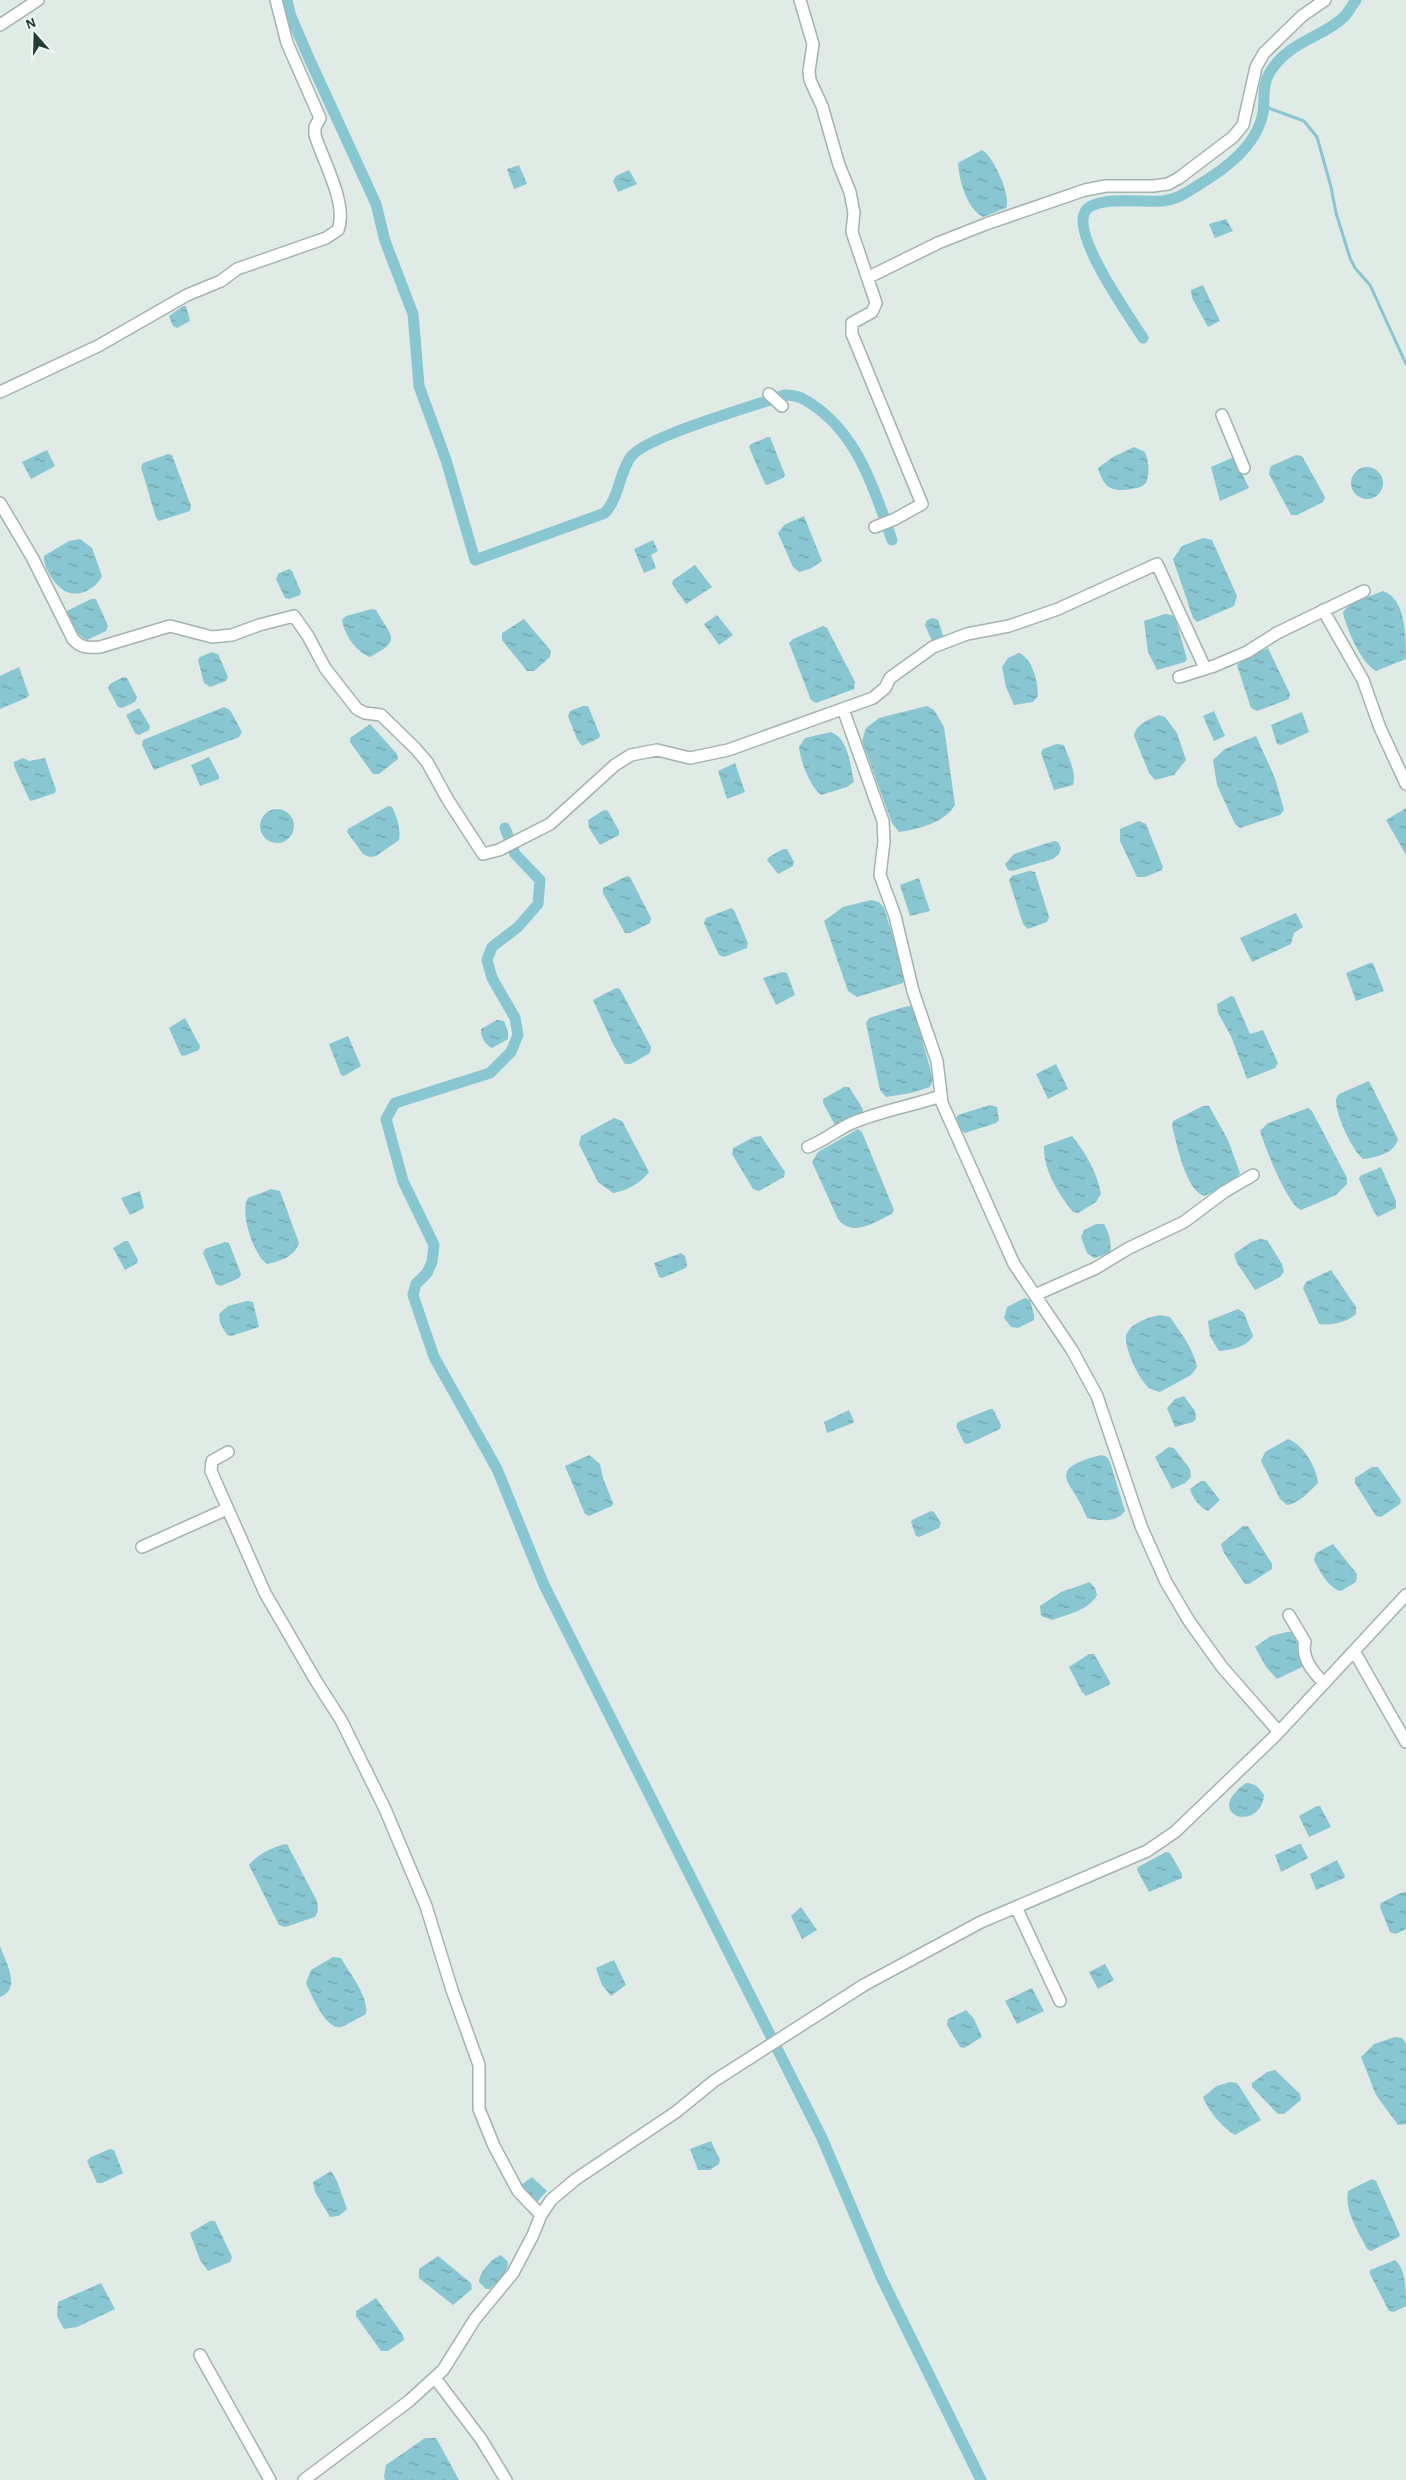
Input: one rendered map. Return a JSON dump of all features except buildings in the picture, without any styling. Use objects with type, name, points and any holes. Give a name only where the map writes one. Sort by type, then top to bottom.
[{"type":"street","points":[[0,25],[38,0]]},
{"type":"street","points":[[0,392],[98,346],[179,299],[221,281],[237,269],[326,238],[338,230],[340,216],[338,202],[315,135],[315,127],[320,118],[287,42],[276,0]]},
{"type":"street","points":[[800,0],[813,44],[809,71],[810,80],[822,106],[838,166],[850,192],[854,213],[852,232],[869,277],[876,303],[876,308],[852,323],[852,334],[922,504],[895,519],[875,527]]},
{"type":"street","points":[[869,277],[938,243],[1085,190],[1106,186],[1153,186],[1168,184],[1179,178],[1234,137],[1243,125],[1254,75],[1264,53],[1302,16],[1325,0]]},
{"type":"street","points":[[769,394],[782,406]]},
{"type":"street","points":[[1222,415],[1244,468]]},
{"type":"street","points":[[0,503],[32,557],[73,639],[79,646],[88,648],[100,647],[170,626],[212,637],[232,635],[259,625],[294,616],[308,636],[325,668],[357,709],[365,713],[381,715],[421,755],[478,849],[483,854],[499,850],[524,839],[550,824],[566,812],[615,765],[631,755],[657,750],[690,758],[705,756],[728,750],[757,738],[843,709],[873,698],[885,688],[890,678],[933,647],[967,634],[1008,626],[1058,609],[1157,564],[1205,668]]},
{"type":"street","points":[[1179,677],[1247,652],[1277,633],[1364,591]]},
{"type":"street","points":[[1323,610],[1363,680],[1380,728],[1406,784]]},
{"type":"street","points":[[843,709],[883,821],[884,841],[880,875],[895,916],[913,991],[938,1061],[940,1096],[1014,1264],[1072,1350],[1096,1396],[1140,1526],[1166,1582],[1222,1667],[1279,1732]]},
{"type":"street","points":[[808,1147],[821,1142],[849,1124],[940,1096]]},
{"type":"street","points":[[1035,1295],[1096,1268],[1128,1248],[1184,1222],[1224,1192],[1253,1175]]},
{"type":"street","points":[[228,1452],[212,1461],[210,1465],[211,1471],[265,1593],[341,1720],[385,1809],[426,1906],[452,1990],[479,2065],[479,2109],[494,2146],[518,2191],[541,2215]]},
{"type":"street","points":[[142,1547],[227,1508]]},
{"type":"street","points":[[304,2480],[357,2442],[443,2370],[475,2319],[513,2272],[534,2235],[541,2215],[551,2200],[576,2179],[639,2138],[714,2081],[782,2036],[896,1968],[974,1926],[1147,1851],[1175,1832],[1279,1732],[1406,1595]]},
{"type":"street","points":[[1289,1615],[1306,1642],[1303,1650],[1305,1657],[1324,1683]]},
{"type":"street","points":[[1354,1651],[1406,1742]]},
{"type":"street","points":[[1016,1907],[1060,2001]]},
{"type":"street","points":[[200,2355],[270,2480]]},
{"type":"street","points":[[434,2378],[476,2432],[506,2480]]},
{"type":"water","points":[[982,150],[996,168],[1004,186],[1007,203],[1006,208],[983,217],[972,208],[968,201],[962,185],[958,163]]},
{"type":"water","points":[[519,165],[527,184],[514,189],[507,169]]},
{"type":"water","points":[[629,170],[637,184],[618,192],[613,181],[616,176]]},
{"type":"water","points":[[1226,219],[1233,231],[1215,238],[1209,224]]},
{"type":"water","points":[[1203,285],[1220,321],[1208,327],[1192,298],[1191,290]]},
{"type":"water","points":[[183,306],[186,306],[190,321],[177,328],[173,326],[169,316]]},
{"type":"water","points":[[770,437],[785,475],[783,478],[767,485],[749,447],[751,444]]},
{"type":"water","points":[[1134,447],[1145,452],[1148,464],[1146,483],[1139,487],[1124,490],[1109,487],[1103,480],[1098,468],[1113,457]]},
{"type":"water","points":[[47,450],[55,466],[31,479],[22,462]]},
{"type":"water","points":[[168,454],[172,455],[191,506],[190,511],[159,521],[156,518],[141,467],[143,463]]},
{"type":"water","points":[[1296,455],[1302,456],[1325,497],[1323,502],[1297,515],[1291,515],[1269,474],[1271,466]]},
{"type":"water","points":[[1234,457],[1249,488],[1220,501],[1211,467]]},
{"type":"water","points":[[1367,467],[1373,468],[1378,472],[1382,477],[1382,489],[1378,494],[1373,498],[1367,499],[1361,498],[1356,494],[1352,489],[1351,483],[1352,477],[1356,472],[1361,468]]},
{"type":"water","points":[[804,516],[822,561],[810,569],[799,572],[793,567],[778,533],[784,525]]},
{"type":"water","points":[[1203,538],[1212,540],[1237,596],[1234,606],[1197,622],[1193,618],[1173,559],[1182,546]]},
{"type":"water","points":[[80,539],[92,548],[102,576],[97,584],[89,590],[75,594],[60,588],[48,572],[44,556],[69,541]]},
{"type":"water","points":[[653,540],[658,551],[651,555],[656,568],[644,573],[634,549]]},
{"type":"water","points":[[695,565],[712,587],[686,604],[672,584],[673,580]]},
{"type":"water","points":[[289,569],[292,571],[301,592],[300,595],[289,599],[285,598],[276,579],[278,574]]},
{"type":"water","points":[[1383,591],[1391,595],[1400,610],[1405,629],[1406,659],[1376,671],[1370,667],[1360,653],[1347,627],[1343,612],[1350,604]]},
{"type":"water","points":[[91,599],[96,599],[108,626],[106,631],[87,640],[74,628],[69,620],[67,611]]},
{"type":"water","points":[[372,609],[376,610],[391,638],[387,646],[370,657],[360,651],[352,642],[345,631],[342,620],[346,616]]},
{"type":"water","points":[[1165,614],[1172,615],[1176,620],[1187,659],[1185,662],[1157,670],[1148,652],[1144,621]]},
{"type":"water","points":[[717,615],[733,635],[719,645],[704,624]]},
{"type":"water","points":[[933,618],[938,620],[944,638],[936,642],[932,641],[925,625],[927,620]]},
{"type":"water","points":[[524,619],[551,651],[550,657],[534,671],[527,671],[502,640],[502,633]]},
{"type":"water","points":[[823,626],[827,628],[855,682],[854,689],[816,703],[811,700],[789,643],[793,639]]},
{"type":"water","points":[[1268,648],[1290,694],[1289,699],[1257,711],[1251,708],[1237,665],[1246,658]]},
{"type":"water","points":[[212,652],[218,654],[228,677],[226,681],[210,687],[204,683],[198,660],[200,657]]},
{"type":"water","points":[[1019,653],[1028,660],[1031,666],[1036,678],[1038,696],[1033,702],[1014,705],[1006,687],[1002,667],[1008,658]]},
{"type":"water","points":[[19,667],[29,695],[0,709],[0,676]]},
{"type":"water","points":[[123,677],[127,678],[137,697],[135,702],[122,708],[118,707],[108,688],[110,684]]},
{"type":"water","points":[[588,706],[600,735],[599,738],[582,746],[577,739],[568,716],[570,711]]},
{"type":"water","points":[[927,706],[934,710],[944,727],[955,805],[938,821],[923,827],[899,832],[892,823],[862,741],[866,728],[879,718]]},
{"type":"water","points":[[224,707],[230,710],[242,732],[239,737],[154,770],[142,745],[143,740]]},
{"type":"water","points":[[139,708],[150,726],[149,730],[139,735],[135,733],[126,715]]},
{"type":"water","points":[[1214,711],[1225,736],[1214,741],[1203,716]]},
{"type":"water","points":[[1302,712],[1309,732],[1281,745],[1277,744],[1271,725]]},
{"type":"water","points":[[1159,715],[1165,717],[1177,733],[1186,760],[1174,775],[1155,780],[1149,773],[1134,736],[1140,725]]},
{"type":"water","points":[[370,724],[397,754],[398,759],[379,774],[373,774],[350,742],[350,738]]},
{"type":"water","points":[[831,732],[842,740],[845,746],[854,782],[847,787],[821,795],[806,773],[799,747],[805,738]]},
{"type":"water","points":[[1256,736],[1275,778],[1284,810],[1280,815],[1240,828],[1235,824],[1217,785],[1213,760],[1225,749]]},
{"type":"water","points":[[1057,744],[1064,745],[1073,770],[1074,780],[1073,785],[1054,790],[1041,753],[1043,749]]},
{"type":"water","points":[[209,757],[219,779],[200,786],[191,765]]},
{"type":"water","points":[[23,758],[29,761],[45,758],[56,790],[55,793],[31,801],[29,799],[14,766],[14,762]]},
{"type":"water","points":[[735,763],[745,792],[727,799],[718,771]]},
{"type":"water","points":[[388,806],[392,807],[397,819],[399,840],[376,856],[370,857],[363,854],[347,832],[348,829]]},
{"type":"water","points":[[1406,808],[1406,855],[1386,820]]},
{"type":"water","points":[[277,809],[289,814],[294,826],[289,838],[277,843],[265,838],[260,826],[265,814]]},
{"type":"water","points":[[604,810],[608,811],[619,831],[619,835],[600,845],[589,828],[588,820]]},
{"type":"water","points":[[1139,821],[1146,824],[1163,867],[1162,870],[1145,877],[1137,877],[1120,841],[1120,829]]},
{"type":"water","points":[[1054,841],[1058,842],[1061,848],[1059,854],[1053,859],[1012,871],[1008,870],[1005,864],[1014,854]]},
{"type":"water","points":[[783,849],[787,849],[794,862],[793,866],[778,874],[767,860]]},
{"type":"water","points":[[1029,871],[1035,872],[1049,917],[1047,922],[1028,929],[1023,924],[1009,880],[1012,876]]},
{"type":"water","points":[[627,876],[630,877],[651,918],[650,923],[630,933],[625,933],[603,893],[603,888]]},
{"type":"water","points":[[919,878],[930,911],[910,916],[900,885]]},
{"type":"water","points":[[871,900],[879,902],[884,908],[905,975],[903,983],[857,997],[848,991],[824,921],[843,907]]},
{"type":"water","points":[[731,908],[734,910],[748,943],[747,948],[724,957],[719,955],[704,923],[706,918]]},
{"type":"water","points":[[1296,913],[1303,927],[1294,933],[1291,944],[1252,962],[1240,938]]},
{"type":"water","points":[[1373,963],[1384,991],[1356,1001],[1346,973]]},
{"type":"water","points":[[782,972],[787,973],[795,995],[776,1005],[763,978]]},
{"type":"water","points":[[616,988],[620,989],[651,1047],[650,1053],[631,1064],[625,1064],[614,1046],[593,1000]]},
{"type":"water","points":[[1231,996],[1234,997],[1250,1034],[1263,1030],[1278,1063],[1275,1068],[1247,1079],[1231,1036],[1218,1013],[1217,1004]]},
{"type":"water","points":[[910,1006],[914,1010],[933,1079],[930,1087],[911,1093],[886,1097],[880,1090],[866,1023],[869,1018]]},
{"type":"water","points":[[185,1018],[200,1046],[199,1050],[184,1056],[181,1055],[169,1028]]},
{"type":"water","points":[[497,1020],[504,1021],[508,1032],[508,1039],[492,1048],[484,1040],[481,1029]]},
{"type":"water","points":[[348,1036],[361,1066],[344,1076],[341,1075],[329,1044]]},
{"type":"water","points":[[1056,1064],[1068,1089],[1048,1099],[1036,1074]]},
{"type":"water","points":[[1369,1081],[1398,1139],[1389,1151],[1379,1156],[1363,1159],[1354,1148],[1345,1131],[1336,1106],[1336,1099],[1339,1094]]},
{"type":"water","points":[[844,1087],[849,1087],[863,1109],[861,1114],[840,1126],[835,1125],[823,1103],[823,1099]]},
{"type":"water","points":[[990,1105],[997,1107],[999,1120],[996,1123],[965,1133],[961,1130],[956,1118],[958,1115]]},
{"type":"water","points":[[1203,1106],[1209,1106],[1228,1140],[1240,1173],[1232,1183],[1204,1196],[1197,1192],[1187,1176],[1172,1126],[1173,1121]]},
{"type":"water","points":[[1308,1108],[1312,1111],[1347,1178],[1347,1184],[1336,1195],[1301,1210],[1295,1206],[1283,1187],[1260,1131],[1268,1123]]},
{"type":"water","points":[[614,1118],[622,1121],[649,1172],[633,1186],[613,1193],[598,1182],[579,1144],[581,1136]]},
{"type":"water","points":[[858,1129],[862,1132],[894,1210],[892,1214],[878,1221],[857,1228],[844,1225],[838,1219],[812,1162],[818,1152]]},
{"type":"water","points":[[761,1136],[785,1172],[784,1177],[759,1191],[753,1189],[732,1154],[733,1148],[754,1137]]},
{"type":"water","points":[[1072,1136],[1090,1163],[1097,1178],[1101,1194],[1096,1202],[1078,1213],[1073,1212],[1057,1190],[1049,1173],[1044,1155],[1044,1146]]},
{"type":"water","points":[[1381,1167],[1396,1201],[1396,1208],[1378,1217],[1359,1179],[1360,1176]]},
{"type":"water","points":[[271,1189],[280,1191],[299,1243],[290,1255],[282,1260],[267,1264],[257,1252],[253,1243],[245,1213],[248,1198]]},
{"type":"water","points":[[140,1191],[144,1208],[130,1215],[121,1198]]},
{"type":"water","points":[[1096,1224],[1104,1224],[1110,1238],[1111,1249],[1110,1253],[1094,1258],[1087,1253],[1081,1237],[1084,1230]]},
{"type":"water","points":[[1260,1239],[1267,1240],[1282,1264],[1284,1272],[1280,1277],[1255,1290],[1237,1263],[1234,1254],[1251,1242]]},
{"type":"water","points":[[128,1241],[138,1260],[137,1263],[125,1270],[113,1248]]},
{"type":"water","points":[[225,1242],[229,1243],[241,1274],[239,1278],[221,1286],[216,1284],[203,1253],[205,1249]]},
{"type":"water","points":[[681,1253],[685,1256],[686,1268],[662,1278],[659,1277],[654,1263]]},
{"type":"water","points":[[1331,1270],[1356,1307],[1356,1314],[1339,1323],[1319,1324],[1303,1288],[1306,1282]]},
{"type":"water","points":[[1025,1298],[1030,1300],[1034,1320],[1018,1328],[1011,1327],[1004,1318],[1007,1307]]},
{"type":"water","points":[[247,1301],[253,1302],[259,1327],[231,1336],[227,1335],[220,1323],[219,1314],[228,1306]]},
{"type":"water","points":[[1238,1309],[1244,1313],[1253,1336],[1243,1345],[1219,1351],[1210,1336],[1208,1321]]},
{"type":"water","points":[[1160,1315],[1170,1317],[1190,1347],[1197,1367],[1191,1375],[1160,1392],[1149,1388],[1141,1378],[1132,1362],[1126,1338],[1127,1333],[1137,1323]]},
{"type":"water","points":[[1184,1396],[1195,1411],[1196,1419],[1193,1422],[1175,1427],[1167,1408],[1175,1399]]},
{"type":"water","points":[[993,1409],[1001,1425],[1000,1429],[968,1444],[964,1443],[956,1426],[958,1422]]},
{"type":"water","points":[[849,1410],[854,1421],[853,1423],[827,1433],[824,1422]]},
{"type":"water","points":[[1288,1439],[1304,1451],[1315,1470],[1318,1483],[1300,1500],[1287,1505],[1280,1499],[1261,1461],[1265,1452]]},
{"type":"water","points":[[1169,1447],[1174,1448],[1190,1469],[1191,1477],[1185,1483],[1172,1489],[1155,1457]]},
{"type":"water","points":[[589,1455],[600,1464],[603,1478],[613,1503],[612,1506],[589,1516],[585,1514],[565,1466]]},
{"type":"water","points":[[1101,1455],[1107,1457],[1110,1462],[1125,1511],[1117,1518],[1108,1520],[1087,1518],[1067,1479],[1067,1472],[1072,1466]]},
{"type":"water","points":[[1372,1467],[1378,1467],[1401,1500],[1400,1504],[1381,1517],[1376,1516],[1355,1483],[1355,1478]]},
{"type":"water","points":[[1201,1481],[1205,1481],[1220,1500],[1208,1511],[1197,1502],[1190,1489]]},
{"type":"water","points":[[931,1511],[934,1512],[941,1523],[939,1528],[919,1537],[916,1536],[912,1520]]},
{"type":"water","points":[[1243,1526],[1248,1526],[1272,1564],[1272,1569],[1249,1584],[1245,1584],[1224,1553],[1221,1544]]},
{"type":"water","points":[[1333,1544],[1357,1574],[1356,1582],[1341,1591],[1332,1587],[1314,1560],[1316,1553]]},
{"type":"water","points":[[1090,1582],[1095,1588],[1097,1595],[1089,1605],[1052,1620],[1041,1616],[1040,1606],[1061,1592]]},
{"type":"water","points":[[1292,1632],[1295,1636],[1304,1666],[1277,1679],[1266,1667],[1255,1647],[1271,1636]]},
{"type":"water","points":[[1089,1654],[1094,1654],[1110,1682],[1109,1685],[1086,1696],[1069,1667]]},
{"type":"water","points":[[1246,1783],[1255,1785],[1264,1795],[1260,1807],[1253,1814],[1245,1817],[1237,1816],[1231,1811],[1229,1804],[1234,1794]]},
{"type":"water","points":[[1320,1806],[1331,1827],[1309,1837],[1299,1816]]},
{"type":"water","points":[[287,1844],[317,1901],[318,1911],[315,1917],[285,1927],[279,1925],[249,1865],[266,1851]]},
{"type":"water","points":[[1301,1844],[1308,1858],[1281,1872],[1275,1855]]},
{"type":"water","points":[[1166,1852],[1170,1853],[1182,1874],[1182,1878],[1149,1892],[1137,1870],[1138,1867]]},
{"type":"water","points":[[1337,1860],[1345,1876],[1344,1878],[1316,1890],[1310,1874]]},
{"type":"water","points":[[1406,1892],[1406,1929],[1396,1934],[1390,1932],[1380,1907],[1381,1903],[1400,1893]]},
{"type":"water","points":[[801,1907],[817,1930],[802,1939],[791,1916]]},
{"type":"water","points":[[0,1946],[8,1967],[11,1982],[7,1993],[0,1997]]},
{"type":"water","points":[[333,1957],[341,1958],[362,1992],[366,2007],[366,2014],[341,2027],[335,2027],[325,2018],[315,2003],[306,1983],[311,1970]]},
{"type":"water","points":[[614,1960],[626,1985],[611,1996],[602,1985],[596,1968]]},
{"type":"water","points":[[1105,1964],[1114,1980],[1098,1989],[1089,1972]]},
{"type":"water","points":[[1032,1988],[1044,2011],[1017,2024],[1005,2001]]},
{"type":"water","points":[[966,2010],[974,2019],[982,2037],[964,2048],[960,2047],[947,2025],[948,2019]]},
{"type":"water","points":[[1395,2037],[1402,2038],[1406,2043],[1406,2124],[1398,2125],[1376,2095],[1361,2057],[1374,2044]]},
{"type":"water","points":[[1275,2070],[1300,2094],[1301,2100],[1284,2114],[1278,2114],[1252,2087],[1252,2083],[1267,2072]]},
{"type":"water","points":[[1230,2082],[1237,2083],[1261,2120],[1235,2135],[1216,2119],[1203,2097],[1217,2086]]},
{"type":"water","points":[[711,2141],[720,2160],[719,2164],[710,2170],[698,2170],[690,2149]]},
{"type":"water","points":[[110,2149],[114,2150],[123,2173],[102,2183],[97,2183],[87,2161],[91,2157]]},
{"type":"water","points":[[331,2171],[337,2181],[347,2209],[339,2216],[330,2217],[315,2192],[313,2182]]},
{"type":"water","points":[[532,2177],[547,2191],[537,2202],[533,2202],[521,2185]]},
{"type":"water","points":[[1372,2179],[1376,2181],[1400,2235],[1371,2251],[1367,2249],[1353,2221],[1347,2199],[1348,2191]]},
{"type":"water","points":[[210,2221],[215,2221],[232,2257],[230,2262],[208,2271],[200,2260],[190,2233]]},
{"type":"water","points":[[501,2255],[508,2262],[508,2266],[502,2277],[490,2289],[486,2289],[479,2282],[481,2274],[490,2262]]},
{"type":"water","points":[[438,2256],[471,2283],[472,2289],[453,2305],[419,2278],[419,2269]]},
{"type":"water","points":[[1395,2260],[1399,2264],[1403,2275],[1406,2306],[1394,2312],[1389,2311],[1370,2274],[1370,2270]]},
{"type":"water","points":[[101,2283],[115,2309],[77,2327],[64,2329],[57,2316],[58,2302]]},
{"type":"water","points":[[376,2298],[403,2335],[404,2340],[388,2351],[381,2351],[356,2316],[356,2311]]},
{"type":"water","points":[[425,2438],[436,2438],[459,2480],[385,2480],[386,2465]]},
{"type":"waterway","points":[[287,0],[290,14],[308,56],[376,204],[385,241],[413,314],[419,386],[446,460],[475,560],[605,513],[610,507],[626,465],[630,458],[639,450],[677,431],[785,395],[803,399],[829,417],[842,432],[863,465],[879,502],[892,540]]},
{"type":"waterway","points":[[1143,338],[1104,277],[1087,241],[1083,226],[1084,214],[1088,208],[1096,204],[1119,201],[1162,201],[1181,196],[1228,164],[1238,156],[1254,136],[1263,113],[1267,77],[1278,61],[1297,46],[1327,30],[1345,16],[1356,0]]},
{"type":"waterway","points":[[1263,106],[1304,121],[1317,137],[1336,213],[1350,258],[1355,268],[1370,285],[1406,364]]},
{"type":"waterway","points":[[505,828],[515,854],[540,880],[538,904],[518,927],[492,947],[487,960],[492,978],[515,1018],[518,1035],[511,1052],[490,1073],[395,1103],[386,1119],[403,1181],[434,1245],[432,1262],[427,1273],[416,1284],[413,1295],[434,1357],[497,1469],[544,1585],[822,2138],[881,2277],[981,2480]]}]
